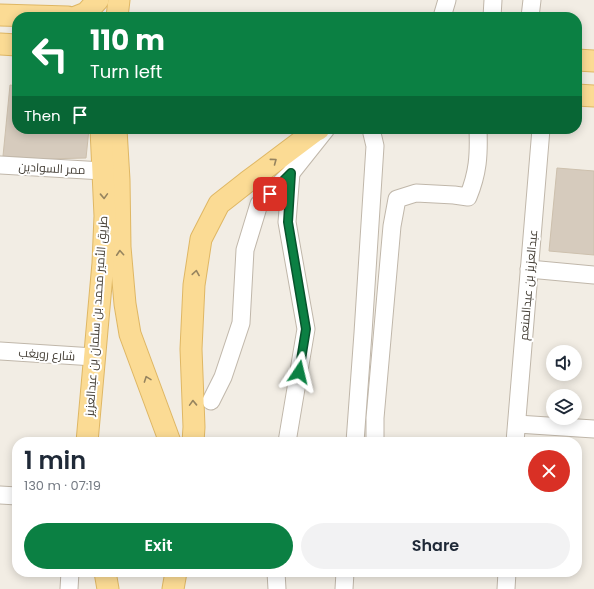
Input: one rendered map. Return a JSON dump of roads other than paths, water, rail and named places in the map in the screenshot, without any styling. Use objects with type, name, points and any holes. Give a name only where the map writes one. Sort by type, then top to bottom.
[{"type":"main road","points":[[87,12],[98,0]]},
{"type":"main road","points":[[105,12],[106,0]]},
{"type":"main road","points":[[118,12],[119,0]]},
{"type":"main road","points":[[0,15],[12,15]]},
{"type":"main road","points":[[0,44],[12,45]]},
{"type":"main road","points":[[582,60],[594,61]]},
{"type":"main road","points":[[582,95],[594,96]]},
{"type":"main road","name":"طريق الأمير محمد بن سلمان بن عبدالعزيز","points":[[87,437],[103,263],[104,216],[102,134]]},
{"type":"main road","name":"طريق الأمير محمد بن سلمان بن عبدالعزيز","points":[[116,134],[120,247],[125,304],[130,334],[168,437]]},
{"type":"main road","points":[[193,437],[191,349],[194,285],[201,238],[219,204],[311,134]]},
{"type":"main road","points":[[105,577],[108,589]]},
{"type":"main road","points":[[172,589],[174,577]]},
{"type":"street","points":[[443,12],[446,0]]},
{"type":"street","points":[[492,12],[493,0]]},
{"type":"street","points":[[531,12],[532,0]]},
{"type":"street","points":[[211,401],[223,377],[241,323],[245,250],[259,204],[291,173],[322,134]]},
{"type":"street","points":[[355,437],[375,146],[372,134]]},
{"type":"street","points":[[375,437],[376,410],[389,257],[396,199],[416,193],[468,197],[474,181],[479,153],[478,134]]},
{"type":"street","name":"عبدالعزيز بن عبدالمنعم","points":[[515,437],[541,134]]},
{"type":"street","name":"ممر السوادين","points":[[0,165],[103,171]]},
{"type":"street","points":[[288,437],[306,329],[288,222],[291,173]]},
{"type":"street","points":[[529,270],[594,275]]},
{"type":"street","name":"شارع رويغب","points":[[0,351],[94,357]]},
{"type":"street","points":[[516,424],[594,429]]},
{"type":"street","points":[[0,494],[12,495]]},
{"type":"street","points":[[69,589],[70,577]]},
{"type":"street","points":[[276,577],[277,589]]},
{"type":"street","points":[[344,589],[345,577]]},
{"type":"street","points":[[506,589],[507,577]]}]
